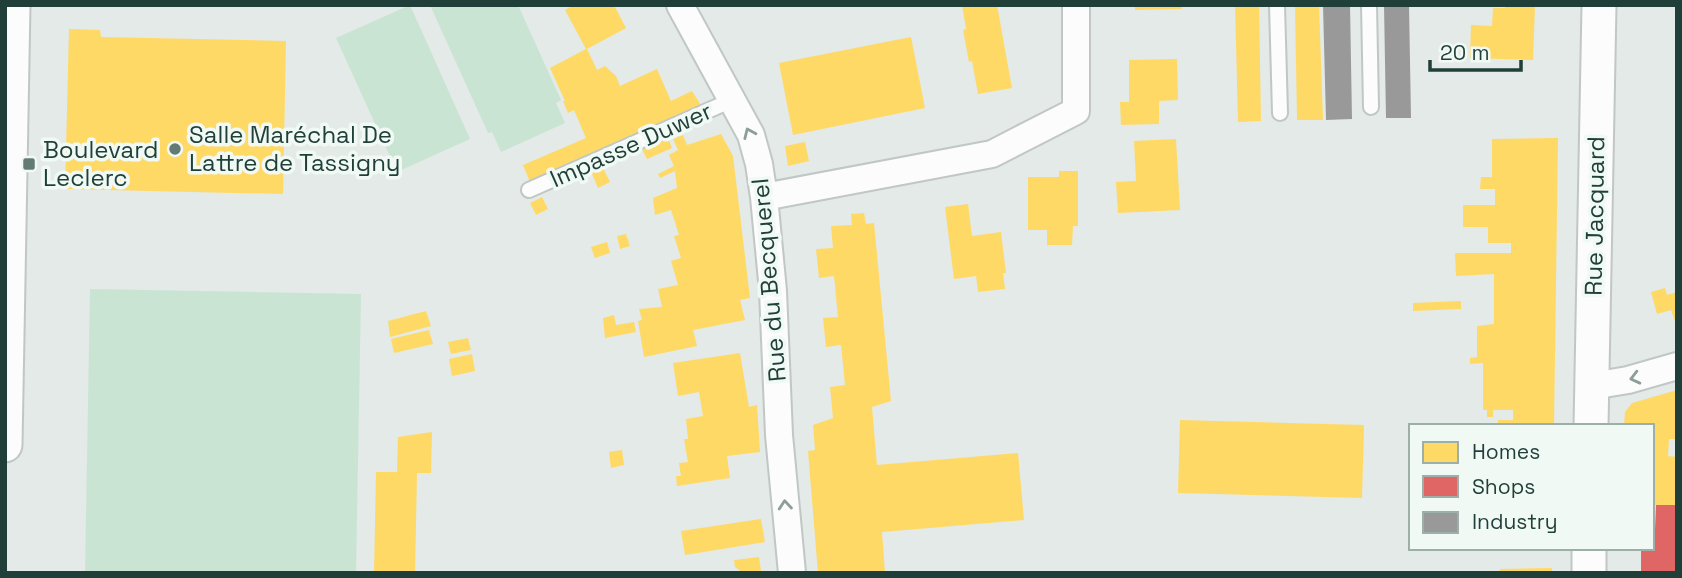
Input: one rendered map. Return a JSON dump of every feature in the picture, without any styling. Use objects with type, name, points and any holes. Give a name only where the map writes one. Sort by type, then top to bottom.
[{"type":"street","name":"Rue du Becquerel","points":[[680,5],[751,135],[759,164],[773,291],[779,435],[792,573]]},
{"type":"street","points":[[764,197],[992,153],[1076,111],[1076,5]]},
{"type":"street","name":"Rue Jacquard","points":[[1591,424],[1599,5]]},
{"type":"street","points":[[5,444],[12,10]]},
{"type":"street","points":[[1592,386],[1628,380],[1677,366]]},
{"type":"street","points":[[1589,550],[1589,573]]},
{"type":"lane","points":[[1277,5],[1280,113]]},
{"type":"lane","points":[[1369,5],[1371,107]]},
{"type":"lane","name":"Impasse Duwer","points":[[529,190],[732,100]]},
{"type":"green space","points":[[410,5],[470,139],[397,172],[336,38]]},
{"type":"green space","points":[[430,5],[518,5],[561,100],[556,103],[565,123],[501,152],[492,132],[488,133]]},
{"type":"green space","points":[[90,289],[361,294],[356,573],[85,573]]},
{"type":"building: Homes","points":[[574,5],[614,5],[626,28],[587,49],[597,70],[605,66],[616,76],[620,86],[657,69],[671,101],[692,91],[704,110],[530,182],[523,165],[586,138],[574,110],[568,113],[550,68],[586,49],[565,10]]},
{"type":"building: Homes","points":[[962,5],[997,5],[1012,88],[978,94],[963,30],[966,29]]},
{"type":"building: Homes","points":[[1135,5],[1182,5],[1182,9],[1135,10]]},
{"type":"building: Homes","points":[[1235,5],[1259,5],[1261,121],[1238,122]]},
{"type":"building: Homes","points":[[1295,5],[1319,5],[1323,120],[1297,120]]},
{"type":"building: Homes","points":[[1505,5],[1535,5],[1533,60],[1470,58],[1471,25],[1492,26],[1493,8],[1505,8]]},
{"type":"building: Homes","name":"Salle Maréchal De Lattre de Tassigny","points":[[69,29],[100,30],[101,37],[286,41],[283,194],[65,189]]},
{"type":"building: Homes","points":[[911,37],[925,108],[793,135],[779,63]]},
{"type":"building: Homes","points":[[1177,59],[1178,100],[1159,101],[1159,124],[1121,125],[1120,102],[1129,102],[1129,60]]},
{"type":"building: Homes","points":[[721,134],[733,156],[750,298],[740,300],[745,320],[693,330],[697,346],[644,357],[638,321],[642,320],[639,309],[662,307],[658,289],[678,285],[671,261],[681,258],[674,236],[679,235],[671,210],[655,215],[653,198],[677,188],[675,171],[660,178],[658,174],[674,166],[669,155],[678,150],[673,139],[683,135],[687,145]]},
{"type":"building: Homes","points":[[667,135],[672,148],[647,159],[641,147]]},
{"type":"building: Homes","points":[[1558,138],[1554,424],[1498,424],[1498,420],[1513,420],[1513,410],[1493,410],[1493,417],[1487,417],[1487,410],[1483,410],[1483,363],[1470,364],[1470,358],[1477,357],[1477,326],[1494,324],[1494,274],[1456,276],[1455,253],[1511,253],[1511,243],[1488,243],[1488,227],[1463,227],[1463,205],[1495,205],[1495,189],[1480,189],[1481,177],[1492,177],[1492,139]]},
{"type":"building: Homes","points":[[1176,139],[1180,210],[1118,213],[1116,182],[1136,181],[1134,141]]},
{"type":"building: Homes","points":[[805,142],[809,161],[788,166],[785,146]]},
{"type":"building: Homes","points":[[601,164],[610,182],[598,188],[590,169]]},
{"type":"building: Homes","points":[[1059,171],[1078,171],[1078,226],[1073,226],[1072,245],[1047,245],[1047,230],[1028,230],[1028,177],[1059,177]]},
{"type":"building: Homes","points":[[542,197],[548,209],[536,215],[530,203]]},
{"type":"building: Homes","points":[[968,204],[972,236],[1001,232],[1006,273],[1003,273],[1005,289],[978,292],[976,276],[954,279],[945,207]]},
{"type":"building: Homes","points":[[864,213],[866,224],[874,223],[891,401],[872,407],[877,465],[1018,453],[1024,520],[882,532],[885,573],[818,573],[808,451],[815,450],[813,425],[833,418],[830,387],[845,385],[841,345],[826,347],[823,318],[838,317],[834,276],[819,278],[816,249],[833,248],[831,226],[852,225],[851,214]]},
{"type":"building: Homes","points":[[626,234],[630,246],[620,249],[617,236]]},
{"type":"building: Homes","points":[[607,242],[610,253],[595,258],[591,247]]},
{"type":"building: Homes","points":[[1665,288],[1667,295],[1677,292],[1677,327],[1671,310],[1657,314],[1651,292]]},
{"type":"building: Homes","points":[[1461,301],[1461,309],[1413,311],[1413,303]]},
{"type":"building: Homes","points":[[426,311],[431,326],[390,337],[388,321]]},
{"type":"building: Homes","points":[[614,315],[616,325],[634,322],[636,332],[605,338],[603,318]]},
{"type":"building: Homes","points":[[429,330],[433,344],[394,353],[391,339]]},
{"type":"building: Homes","points":[[468,338],[471,350],[451,354],[448,342]]},
{"type":"building: Homes","points":[[740,353],[749,407],[757,405],[760,452],[727,456],[730,478],[677,486],[676,476],[681,476],[679,463],[688,462],[684,439],[688,439],[686,419],[703,416],[699,392],[678,396],[673,363]]},
{"type":"building: Homes","points":[[472,354],[475,371],[452,376],[449,359]]},
{"type":"building: Homes","points":[[1677,390],[1677,439],[1669,439],[1668,456],[1677,457],[1677,505],[1654,505],[1654,424],[1624,424],[1625,412],[1632,403]]},
{"type":"building: Homes","points":[[1180,420],[1364,425],[1362,498],[1178,493]]},
{"type":"building: Homes","points":[[432,432],[431,473],[417,473],[415,573],[374,573],[376,472],[397,472],[398,437]]},
{"type":"building: Homes","points":[[622,450],[624,465],[611,468],[609,452]]},
{"type":"building: Homes","points":[[761,519],[765,542],[685,555],[681,531]]},
{"type":"building: Homes","points":[[759,557],[761,571],[743,573],[735,567],[734,560]]},
{"type":"building: Homes","points":[[1552,568],[1552,573],[1500,573],[1500,569]]},
{"type":"building: Shops","points":[[1656,505],[1677,505],[1677,573],[1641,573],[1641,550],[1654,550]]},
{"type":"building: Industry","points":[[1323,5],[1350,5],[1352,119],[1326,120]]},
{"type":"building: Industry","points":[[1384,5],[1409,5],[1411,118],[1386,118]]},
{"type":"place","name":"Salle Maréchal De Lattre de Tassigny","points":[[175,149]]},
{"type":"place","name":"Boulevard Leclerc","points":[[29,164]]}]
